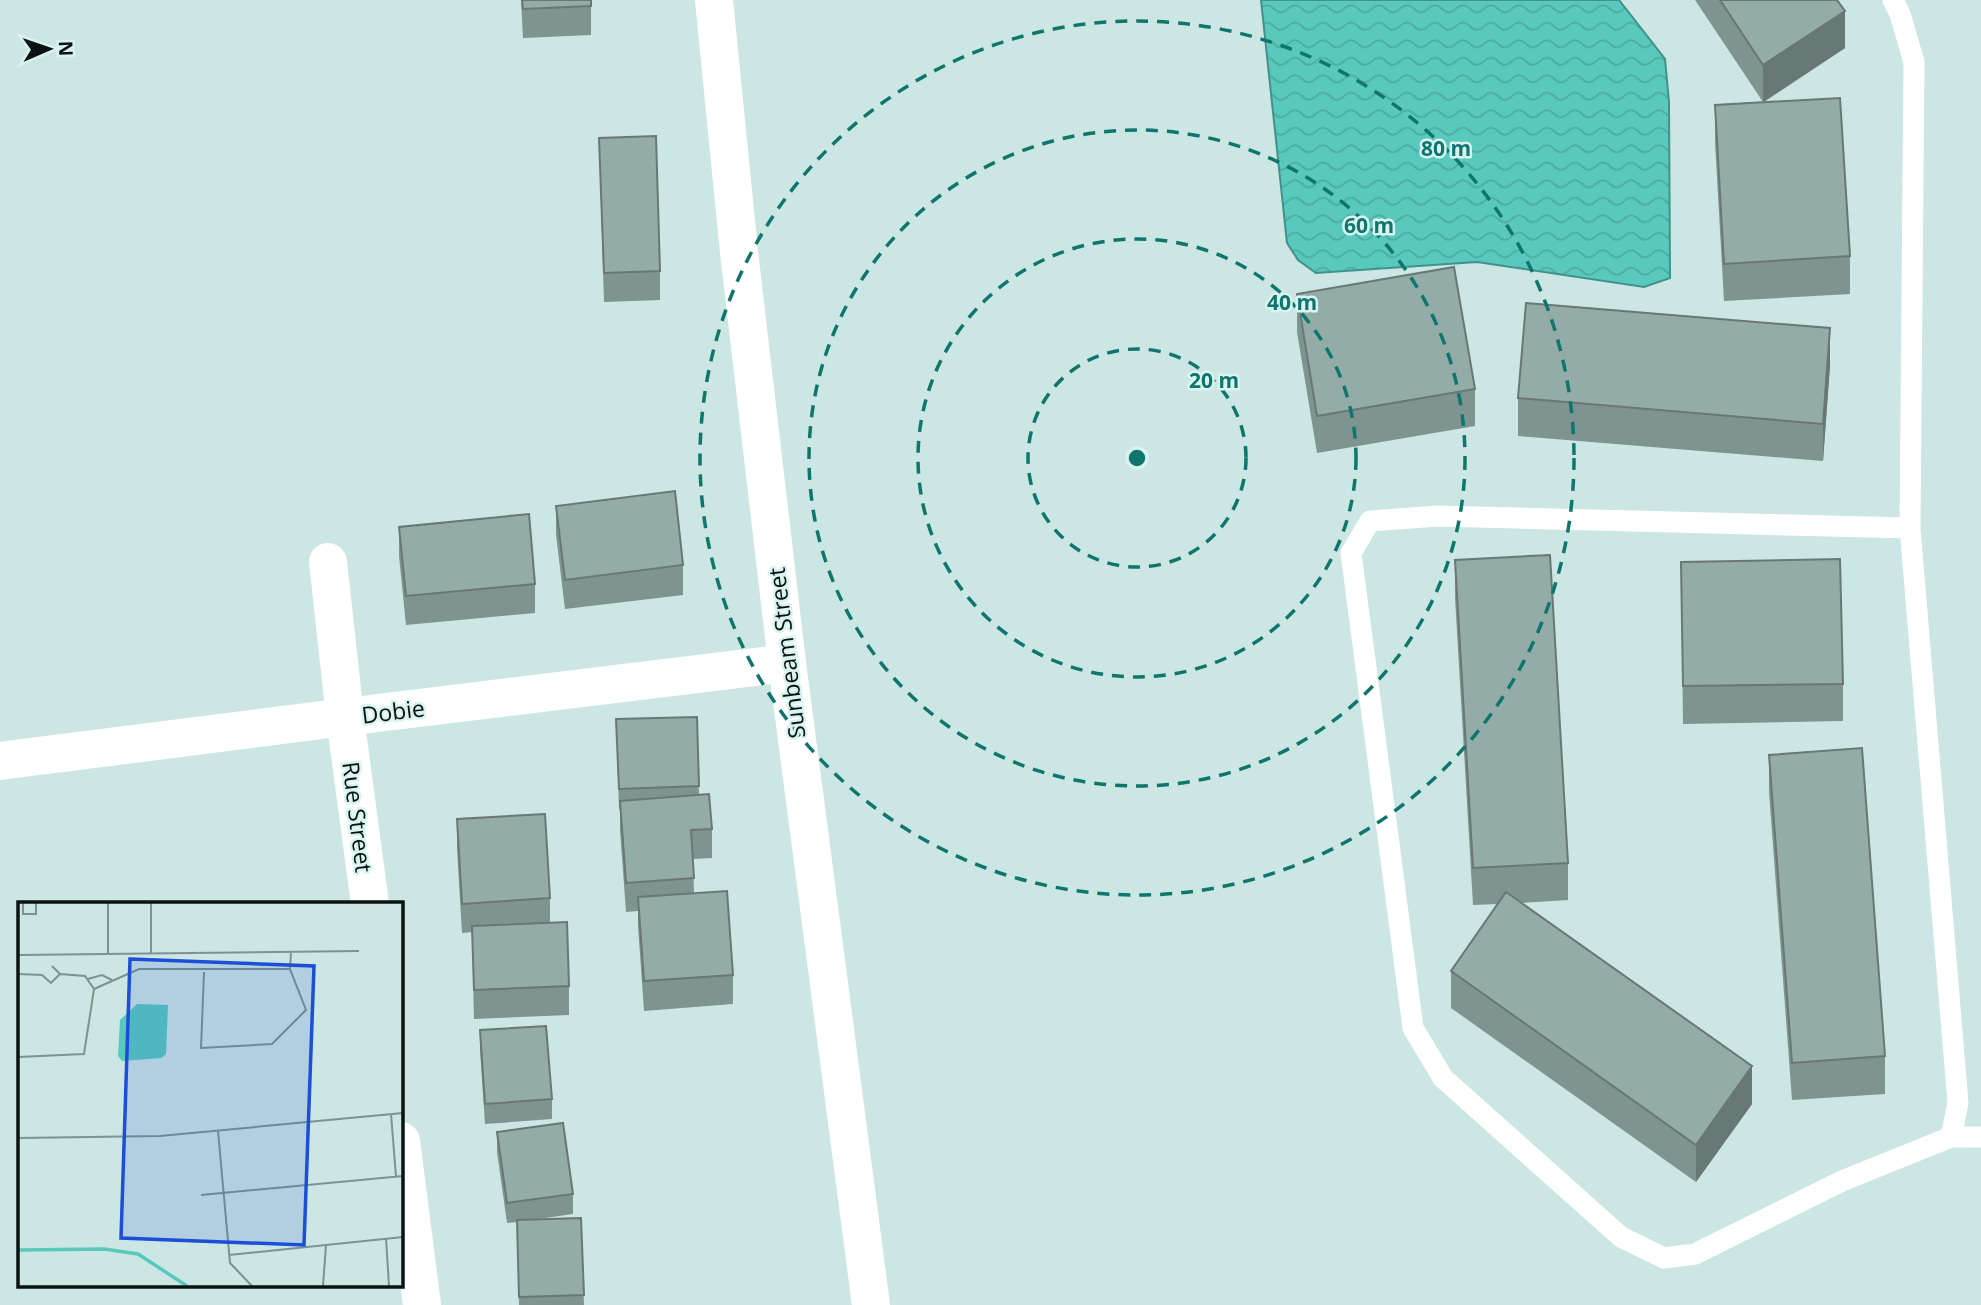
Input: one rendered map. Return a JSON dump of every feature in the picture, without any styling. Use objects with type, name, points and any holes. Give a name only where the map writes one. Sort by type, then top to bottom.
[{"type":"street","name":"Sunbeam Street","points":[[714,0],[739,252],[787,663],[871,1305]]},
{"type":"street","name":"Rue Street","points":[[328,562],[370,902]]},
{"type":"street","name":"Dobie","points":[[0,761],[787,663]]},
{"type":"street","points":[[402,1148],[422,1305]]},
{"type":"lane","points":[[1893,0],[1900,14],[1914,62],[1910,528],[1958,1103],[1951,1137]]},
{"type":"lane","points":[[1910,528],[1438,516],[1370,521],[1351,553],[1413,1028],[1443,1078],[1621,1237],[1664,1258],[1695,1254],[1842,1181],[1951,1137],[1981,1137]]},
{"type":"water","points":[[1261,0],[1619,0],[1665,59],[1669,102],[1670,278],[1644,287],[1477,262],[1316,273],[1298,260],[1287,243]]},
{"type":"building","points":[[522,0],[591,0],[591,6],[523,9]]},
{"type":"building","points":[[1720,0],[1837,0],[1845,11],[1763,65]]},
{"type":"building","points":[[1840,98],[1850,256],[1724,264],[1715,105]]},
{"type":"building","points":[[656,136],[660,271],[604,273],[599,138]]},
{"type":"building","points":[[1454,267],[1475,389],[1317,416],[1297,294]]},
{"type":"building","points":[[1526,303],[1830,328],[1823,424],[1518,398]]},
{"type":"building","points":[[675,491],[683,565],[565,580],[556,506]]},
{"type":"building","points":[[529,514],[535,584],[406,596],[399,527]]},
{"type":"building","points":[[1550,555],[1568,863],[1473,868],[1455,560]]},
{"type":"building","points":[[1840,559],[1843,684],[1683,686],[1681,562]]},
{"type":"building","points":[[697,717],[699,786],[619,789],[616,719]]},
{"type":"building","points":[[1862,748],[1885,1056],[1792,1063],[1769,755]]},
{"type":"building","points":[[709,794],[712,829],[691,830],[694,878],[626,883],[620,801]]},
{"type":"building","points":[[545,814],[550,898],[462,904],[457,819]]},
{"type":"building","points":[[727,891],[733,975],[644,981],[638,897]]},
{"type":"building","points":[[1506,892],[1752,1066],[1696,1145],[1451,971]]},
{"type":"building","points":[[567,922],[569,986],[474,990],[472,926]]},
{"type":"building","points":[[546,1026],[552,1099],[485,1104],[480,1030]]},
{"type":"building","points":[[563,1123],[573,1194],[507,1203],[497,1132]]},
{"type":"building","points":[[581,1218],[584,1295],[519,1297],[517,1220]]}]
